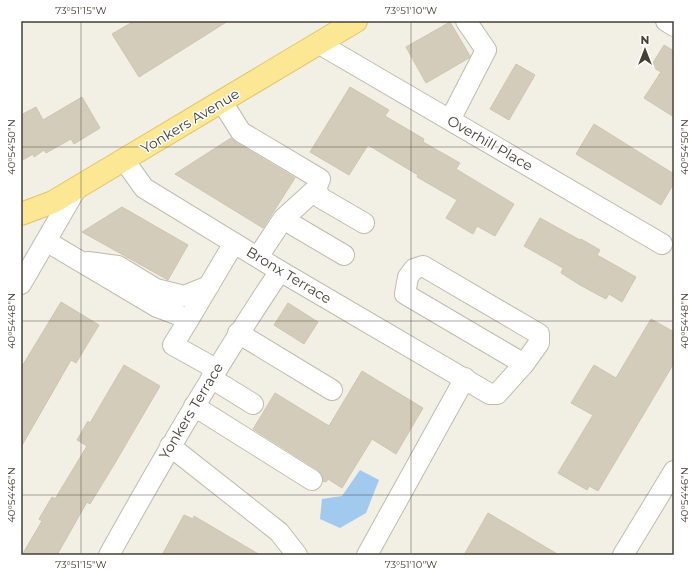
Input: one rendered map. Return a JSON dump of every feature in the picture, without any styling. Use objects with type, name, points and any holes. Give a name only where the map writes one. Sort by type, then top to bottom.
[{"type":"main road","name":"Yonkers Avenue","points":[[21,214],[53,202],[76,189],[356,21]]},
{"type":"street","points":[[450,120],[486,50],[466,21]]},
{"type":"street","points":[[666,21],[674,26]]},
{"type":"street","name":"Overhill Place","points":[[318,43],[662,244]]},
{"type":"street","points":[[222,102],[241,132],[320,179],[316,189],[283,219],[258,257]]},
{"type":"street","name":"Bronx Terrace","points":[[124,160],[144,188],[280,271],[490,394],[497,394],[524,364],[539,342],[539,334],[423,266],[414,269],[408,278],[405,294],[524,364]]},
{"type":"street","points":[[21,284],[76,189]]},
{"type":"street","points":[[316,189],[320,198],[364,223]]},
{"type":"street","points":[[283,219],[344,255]]},
{"type":"street","points":[[46,241],[157,308],[189,319]]},
{"type":"street","points":[[234,243],[173,345],[213,373],[253,404]]},
{"type":"street","points":[[78,260],[118,266],[156,289],[184,296],[209,286]]},
{"type":"street","name":"Yonkers Terrace","points":[[109,555],[213,373],[280,271]]},
{"type":"street","points":[[238,334],[332,390]]},
{"type":"street","points":[[367,555],[465,378]]},
{"type":"street","points":[[194,406],[312,480]]},
{"type":"street","points":[[170,446],[279,532],[297,555]]},
{"type":"street","points":[[623,555],[674,470]]},
{"type":"water","points":[[360,470],[379,480],[366,513],[340,528],[320,519],[322,499],[342,496]]},
{"type":"building","points":[[134,21],[228,21],[139,77],[112,34]]},
{"type":"building","points":[[450,22],[470,56],[426,83],[406,47]]},
{"type":"building","points":[[664,45],[674,51],[674,117],[644,98],[661,72],[651,66]]},
{"type":"building","points":[[516,64],[535,75],[509,120],[490,109]]},
{"type":"building","points":[[350,87],[389,110],[385,116],[424,139],[423,142],[460,163],[456,169],[514,204],[495,236],[477,226],[473,234],[446,218],[457,200],[417,177],[418,175],[368,145],[349,175],[310,152]]},
{"type":"building","points":[[82,97],[100,128],[74,144],[71,139],[46,153],[44,150],[34,157],[33,154],[21,161],[21,115],[36,107],[43,120]]},
{"type":"building","points":[[594,124],[674,174],[674,183],[661,205],[576,154]]},
{"type":"building","points":[[231,138],[235,142],[295,178],[263,228],[175,174]]},
{"type":"building","points":[[122,207],[188,245],[168,280],[82,232]]},
{"type":"building","points":[[540,218],[600,250],[597,255],[636,277],[622,302],[609,294],[606,299],[580,285],[561,273],[563,268],[524,246]]},
{"type":"building","points":[[61,302],[99,325],[76,363],[71,360],[21,447],[21,368]]},
{"type":"building","points":[[288,303],[318,322],[304,344],[274,325]]},
{"type":"building","points":[[651,319],[674,332],[674,363],[598,491],[589,486],[587,490],[558,473],[593,415],[571,403],[594,365],[616,378]]},
{"type":"building","points":[[124,365],[160,386],[90,504],[87,502],[57,555],[22,555],[42,521],[39,519],[52,497],[55,499],[87,446],[77,440],[88,421],[90,423]]},
{"type":"building","points":[[362,371],[423,408],[396,454],[372,439],[342,488],[328,479],[326,482],[323,481],[322,475],[318,470],[253,429],[275,393],[329,426]]},
{"type":"building","points":[[488,513],[559,555],[464,555]]},
{"type":"building","points":[[184,515],[193,519],[194,516],[260,555],[162,555]]}]
